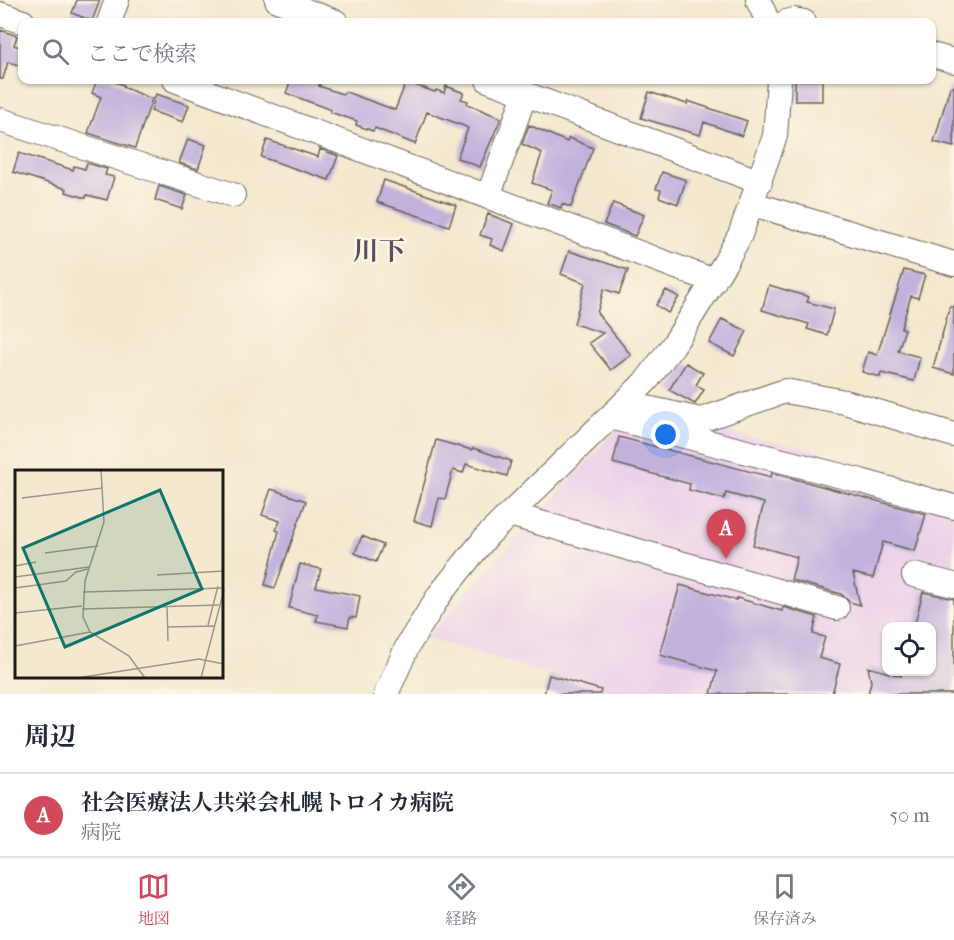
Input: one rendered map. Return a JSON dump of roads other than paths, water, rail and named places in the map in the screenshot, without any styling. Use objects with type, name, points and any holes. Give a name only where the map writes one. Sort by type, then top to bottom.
[{"type":"street","points":[[110,18],[117,0]]},
{"type":"street","points":[[277,0],[325,18]]},
{"type":"street","points":[[758,0],[766,18]]},
{"type":"street","points":[[0,14],[18,20]]},
{"type":"street","points":[[936,56],[954,61]]},
{"type":"street","points":[[186,84],[714,281]]},
{"type":"street","points":[[499,84],[760,182]]},
{"type":"street","points":[[386,694],[408,645],[440,594],[487,536],[647,380],[674,345],[740,236],[753,204],[776,136],[779,84]]},
{"type":"street","points":[[488,196],[525,93]]},
{"type":"street","points":[[0,120],[233,195]]},
{"type":"street","points":[[753,204],[954,264]]},
{"type":"street","points":[[617,410],[701,420],[785,391],[845,402],[954,435]]},
{"type":"street","points":[[617,410],[954,507]]},
{"type":"street","points":[[509,514],[837,608]]},
{"type":"street","points":[[914,575],[954,585]]},
{"type":"place","name":"社会医療法人共栄会札幌トロイカ病院","points":[[726,559]]},
{"type":"district","name":"川下","points":[[379,251]]}]
